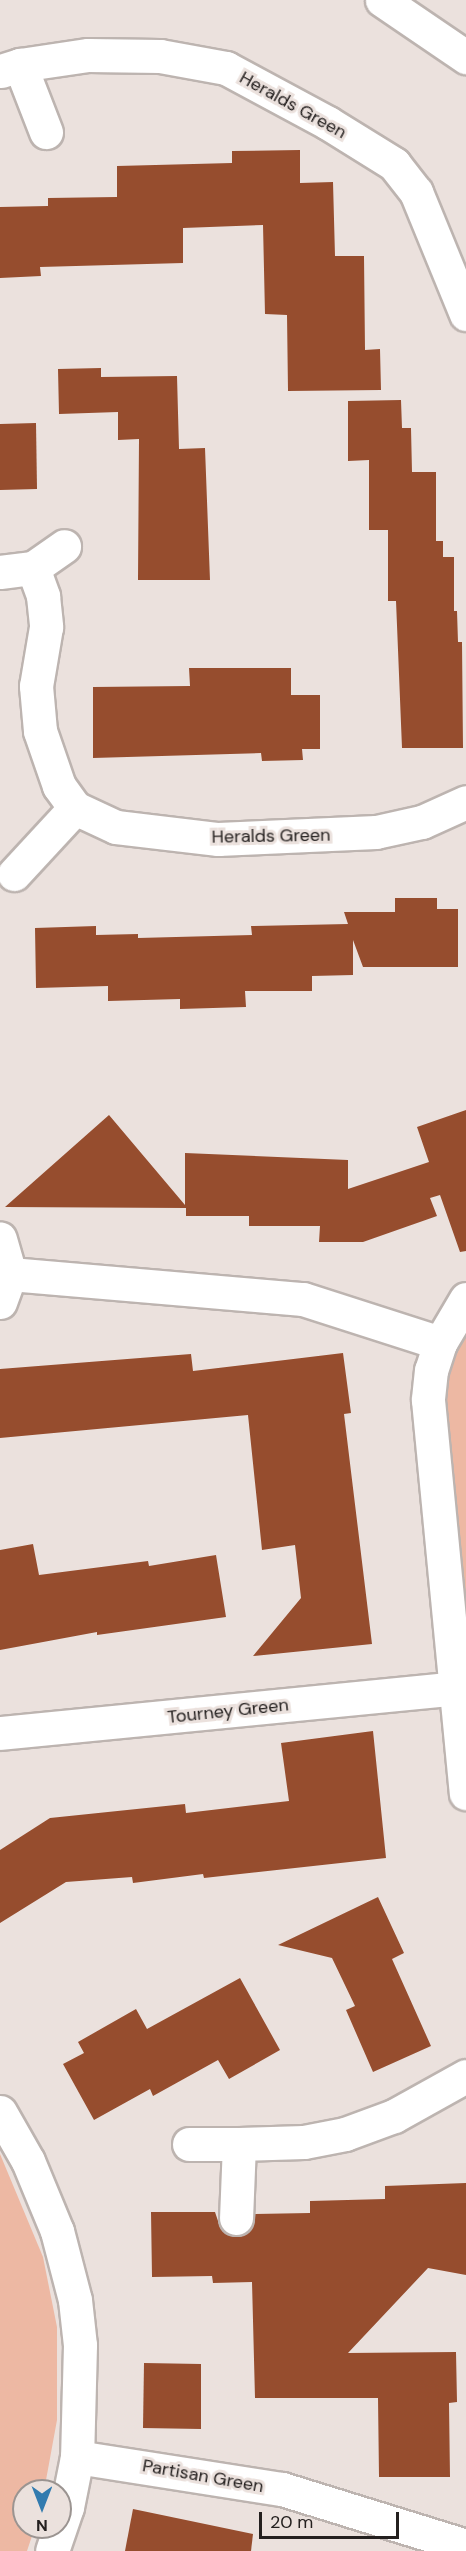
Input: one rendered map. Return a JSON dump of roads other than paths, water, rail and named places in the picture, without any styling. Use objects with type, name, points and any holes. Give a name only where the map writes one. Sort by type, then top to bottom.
[{"type":"street","points":[[382,0],[466,57]]},
{"type":"street","name":"Heralds Green","points":[[46,132],[10,68],[88,55],[160,56],[226,68],[328,123],[394,164],[416,192],[466,314]]},
{"type":"street","points":[[0,572],[33,568],[64,546]]},
{"type":"street","points":[[14,874],[75,808],[59,786],[40,731],[36,686],[46,627],[43,596],[33,568]]},
{"type":"street","name":"Heralds Green","points":[[75,808],[116,827],[159,835],[229,839],[376,832],[422,822],[466,802]]},
{"type":"street","points":[[0,1238],[5,1288],[303,1299],[440,1342]]},
{"type":"street","points":[[466,1299],[440,1342],[431,1370],[429,1429],[466,1793]]},
{"type":"street","name":"Tourney Green","points":[[0,1733],[455,1688]]},
{"type":"street","points":[[189,2144],[304,2142],[345,2134],[394,2116],[466,2076]]},
{"type":"street","points":[[0,2112],[28,2161],[57,2231],[75,2300],[81,2404],[77,2457],[67,2507],[52,2551]]},
{"type":"street","points":[[236,2218],[239,2144]]},
{"type":"street","name":"Partisan Green","points":[[77,2457],[282,2489],[466,2546]]}]
